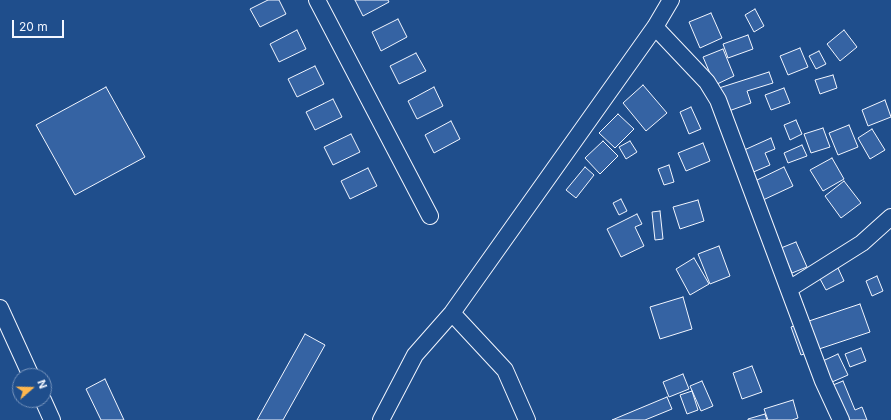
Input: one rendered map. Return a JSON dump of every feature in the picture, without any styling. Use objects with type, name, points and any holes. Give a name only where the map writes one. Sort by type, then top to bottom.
[{"type":"street","points":[[317,0],[430,216]]},
{"type":"street","points":[[381,420],[415,355],[452,313],[655,27],[671,0]]},
{"type":"street","points":[[655,27],[707,82],[718,100],[824,382],[841,420]]},
{"type":"street","points":[[789,289],[862,244],[891,217]]},
{"type":"street","points":[[0,308],[28,368]]},
{"type":"street","points":[[452,313],[505,370],[527,420]]},
{"type":"street","points":[[47,408],[52,420]]},
{"type":"building","points":[[268,0],[279,0],[286,14],[260,27],[250,9]]},
{"type":"building","points":[[355,0],[388,0],[389,2],[363,16]]},
{"type":"building","points":[[755,9],[764,26],[754,32],[745,15]]},
{"type":"building","points":[[711,13],[722,38],[700,48],[689,22]]},
{"type":"building","points":[[398,19],[407,37],[381,51],[372,32]]},
{"type":"building","points":[[297,30],[306,49],[279,62],[270,44]]},
{"type":"building","points":[[844,30],[857,47],[840,61],[827,44]]},
{"type":"building","points":[[748,35],[753,49],[728,58],[723,44]]},
{"type":"building","points":[[800,48],[808,67],[788,75],[780,56]]},
{"type":"building","points":[[723,49],[734,76],[715,85],[703,57]]},
{"type":"building","points":[[819,51],[826,64],[816,69],[809,56]]},
{"type":"building","points":[[416,53],[426,71],[399,84],[390,66]]},
{"type":"building","points":[[315,66],[324,84],[297,97],[288,79]]},
{"type":"building","points":[[769,72],[773,83],[747,91],[751,103],[726,112],[719,88]]},
{"type":"building","points":[[833,75],[837,88],[820,94],[815,80]]},
{"type":"building","points":[[643,85],[667,113],[646,131],[623,103]]},
{"type":"building","points":[[106,87],[145,157],[75,195],[36,125]]},
{"type":"building","points":[[434,87],[443,106],[417,119],[408,101]]},
{"type":"building","points":[[784,88],[790,103],[771,110],[765,95]]},
{"type":"building","points":[[333,99],[342,117],[315,130],[306,112]]},
{"type":"building","points":[[885,100],[891,117],[868,126],[862,110]]},
{"type":"building","points":[[691,107],[701,129],[689,134],[680,112]]},
{"type":"building","points":[[618,114],[634,129],[615,148],[599,133]]},
{"type":"building","points":[[796,120],[802,134],[790,140],[784,125]]},
{"type":"building","points":[[451,121],[460,139],[434,153],[425,135]]},
{"type":"building","points":[[849,125],[858,147],[838,155],[829,133]]},
{"type":"building","points":[[823,128],[830,147],[811,153],[804,134]]},
{"type":"building","points":[[872,129],[885,150],[870,159],[858,138]]},
{"type":"building","points":[[351,134],[360,152],[333,165],[324,147]]},
{"type":"building","points":[[771,138],[775,149],[765,153],[770,165],[751,173],[742,151]]},
{"type":"building","points":[[603,141],[618,156],[600,174],[585,158]]},
{"type":"building","points":[[630,141],[637,152],[626,159],[619,147]]},
{"type":"building","points":[[703,143],[710,161],[686,171],[678,153]]},
{"type":"building","points":[[802,145],[807,156],[788,163],[784,153]]},
{"type":"building","points":[[832,158],[844,179],[823,191],[810,170]]},
{"type":"building","points":[[669,165],[674,182],[664,185],[658,169]]},
{"type":"building","points":[[585,167],[594,175],[576,198],[566,190]]},
{"type":"building","points":[[784,167],[793,186],[763,200],[755,181]]},
{"type":"building","points":[[368,168],[377,186],[350,199],[341,181]]},
{"type":"building","points":[[844,181],[861,203],[841,218],[825,196]]},
{"type":"building","points":[[621,199],[627,211],[619,215],[613,203]]},
{"type":"building","points":[[698,200],[704,221],[680,229],[673,207]]},
{"type":"building","points":[[660,211],[663,239],[655,240],[652,212]]},
{"type":"building","points":[[637,214],[642,224],[635,227],[644,246],[621,257],[607,229]]},
{"type":"building","points":[[796,242],[807,267],[792,273],[781,248]]},
{"type":"building","points":[[719,246],[730,276],[710,284],[698,254]]},
{"type":"building","points":[[694,258],[709,284],[690,295],[676,269]]},
{"type":"building","points":[[838,268],[844,281],[826,290],[819,277]]},
{"type":"building","points":[[877,276],[883,291],[872,296],[866,281]]},
{"type":"building","points":[[683,297],[692,329],[660,339],[650,307]]},
{"type":"building","points":[[860,304],[870,332],[801,355],[791,327]]},
{"type":"building","points":[[305,334],[325,345],[283,420],[257,420]]},
{"type":"building","points":[[861,348],[866,361],[850,367],[845,354]]},
{"type":"building","points":[[838,354],[848,375],[823,386],[814,365]]},
{"type":"building","points":[[752,366],[762,392],[742,399],[733,373]]},
{"type":"building","points":[[683,374],[689,389],[669,397],[663,382]]},
{"type":"building","points":[[105,379],[124,420],[101,420],[86,389]]},
{"type":"building","points":[[702,381],[713,406],[701,411],[690,386]]},
{"type":"building","points":[[843,381],[855,410],[862,407],[867,420],[841,420],[828,387]]},
{"type":"building","points":[[692,391],[698,410],[687,414],[680,395]]},
{"type":"building","points":[[667,397],[672,409],[645,420],[612,420]]},
{"type":"building","points":[[793,400],[798,418],[792,420],[768,420],[764,409]]},
{"type":"building","points":[[765,414],[767,420],[748,420],[748,419]]}]
